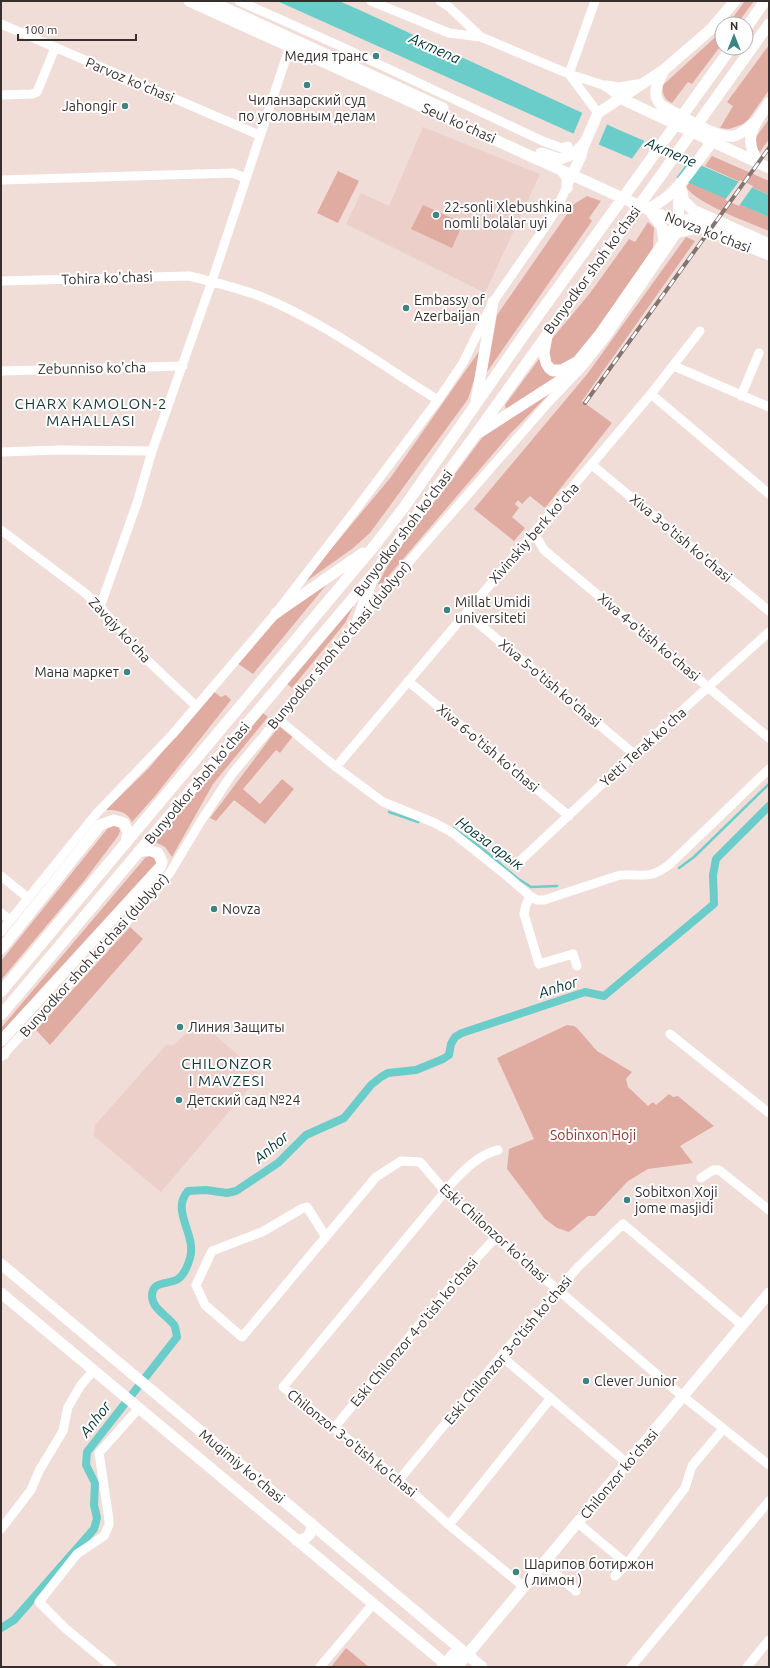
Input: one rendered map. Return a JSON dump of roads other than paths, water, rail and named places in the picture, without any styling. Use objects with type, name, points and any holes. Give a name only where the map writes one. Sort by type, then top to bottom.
[{"type":"main road","name":"Seul ko'chasi","points":[[189,1],[291,42],[552,157],[560,159],[568,156],[585,143],[598,113]]},
{"type":"main road","name":"Seul ko'chasi","points":[[210,1],[291,42],[561,170],[648,209]]},
{"type":"main road","points":[[598,113],[665,69],[710,30],[736,1]]},
{"type":"main road","points":[[754,17],[765,1]]},
{"type":"main road","name":"Bunyodkor shoh ko'chasi","points":[[1,1014],[375,572],[476,434],[769,24]]},
{"type":"main road","name":"Bunyodkor shoh ko'chasi","points":[[1,992],[375,545],[405,506],[524,335],[617,209],[726,56]]},
{"type":"main road","points":[[665,69],[656,91],[657,99],[662,106],[724,136],[739,134],[755,122],[769,103]]},
{"type":"main road","points":[[606,86],[624,88],[645,82]]},
{"type":"main road","points":[[620,98],[769,174]]},
{"type":"main road","points":[[755,122],[751,134],[750,145],[753,155],[765,166]]},
{"type":"main road","points":[[708,142],[765,166]]},
{"type":"main road","points":[[664,242],[662,227],[648,209],[665,199],[680,184],[701,155],[708,142]]},
{"type":"main road","points":[[572,175],[585,143]]},
{"type":"main road","points":[[581,156],[582,170],[588,181]]},
{"type":"main road","points":[[561,170],[567,177],[566,188]]},
{"type":"main road","points":[[678,227],[680,184]]},
{"type":"main road","name":"Novza ko'chasi","points":[[680,184],[685,203],[708,223],[769,256]]},
{"type":"main road","name":"Novza ko'chasi","points":[[648,209],[678,227]]},
{"type":"main road","points":[[548,332],[544,353],[546,363],[549,368],[553,371],[562,370],[575,364],[597,338],[664,242],[678,227],[690,218],[708,223]]},
{"type":"main road","name":"Novza ko'chasi","points":[[708,223],[769,244]]},
{"type":"main road","points":[[476,405],[493,302]]},
{"type":"main road","points":[[476,434],[583,366]]},
{"type":"main road","points":[[276,613],[375,545]]},
{"type":"main road","points":[[356,625],[375,572]]},
{"type":"main road","points":[[1,949],[100,825],[114,820],[124,824],[128,832],[126,843]]},
{"type":"main road","points":[[1,1041],[159,870],[162,862],[158,853],[148,850],[138,852]]},
{"type":"main road","name":"Muqimiy ko'chasi","points":[[1,1264],[482,1667]]},
{"type":"main road","name":"Muqimiy ko'chasi","points":[[1,1293],[373,1604],[451,1665]]},
{"type":"main road","name":"Chilonzor ko'chasi","points":[[451,1665],[544,1564],[769,1293]]},
{"type":"main road","points":[[296,1540],[303,1540],[309,1536],[311,1524]]},
{"type":"street","points":[[239,1],[347,49],[545,142],[562,148],[568,146]]},
{"type":"street","points":[[371,1],[449,33],[480,37],[569,74],[606,86],[620,98]]},
{"type":"street","points":[[440,1],[449,7],[480,37]]},
{"type":"street","points":[[569,74],[595,1]]},
{"type":"street","name":"Parvoz ko'chasi","points":[[1,24],[259,136]]},
{"type":"street","points":[[100,607],[137,503],[152,451],[212,281],[291,42]]},
{"type":"street","points":[[1,95],[32,94],[37,92],[55,48]]},
{"type":"street","points":[[569,74],[598,113]]},
{"type":"street","points":[[1,180],[233,173],[245,178]]},
{"type":"street","points":[[1,932],[96,814],[172,736],[276,613],[438,400],[469,352],[493,302],[543,230],[572,175]]},
{"type":"street","name":"Bunyodkor shoh koʻchasi (dublyor)","points":[[2,1055],[158,888],[171,871],[201,821],[232,774],[419,550],[547,404],[583,366],[606,337],[678,227]]},
{"type":"street","name":"Tohira ko'chasi","points":[[1,281],[189,276],[212,281],[261,296],[316,324],[438,400]]},
{"type":"street","name":"Xivinskiy berk ko'cha","points":[[336,767],[592,465],[674,366],[700,332]]},
{"type":"street","points":[[741,396],[759,353]]},
{"type":"street","name":"Zebunniso ko'cha","points":[[1,371],[183,366]]},
{"type":"street","points":[[674,366],[769,408]]},
{"type":"street","points":[[651,394],[769,494]]},
{"type":"street","points":[[1,452],[59,450],[152,451]]},
{"type":"street","name":"Xiva 3-o'tish ko'chasi","points":[[592,465],[769,611]]},
{"type":"street","name":"Zavqiy ko'cha","points":[[1,530],[85,593],[100,607],[146,659],[196,706]]},
{"type":"street","name":"Xiva 4-o'tish ko'chasi","points":[[534,533],[544,550],[769,738]]},
{"type":"street","name":"Xiva 5-o'tish ko'chasi","points":[[466,613],[634,754]]},
{"type":"street","name":"Yetti Terak ko'cha","points":[[518,863],[634,754],[769,632]]},
{"type":"street","name":"Xiva 6-o'tish ko'chasi","points":[[408,681],[569,816]]},
{"type":"street","points":[[278,719],[336,767],[383,802],[442,827],[463,840],[530,896],[537,900],[544,900],[617,876],[652,874],[658,872],[669,865],[769,769]]},
{"type":"street","points":[[1,876],[28,898]]},
{"type":"street","points":[[530,896],[524,914],[539,964],[573,954],[577,966]]},
{"type":"street","points":[[1,912],[10,920]]},
{"type":"street","points":[[670,1034],[769,1113]]},
{"type":"street","points":[[446,1192],[467,1167],[498,1150]]},
{"type":"street","name":"Eski Chilonzor ko'chasi","points":[[326,1237],[307,1208],[262,1232],[212,1251],[196,1285],[205,1305],[242,1337],[326,1237],[376,1177],[401,1161],[420,1162],[446,1192],[496,1237],[723,1429],[769,1466]]},
{"type":"street","points":[[700,1178],[713,1170],[719,1170],[769,1210]]},
{"type":"street","name":"Chilonzor 3-o'tish ko'chasi","points":[[446,1192],[283,1387],[400,1480],[449,1524],[524,1586]]},
{"type":"street","name":"Eski Chilonzor 3-o'tish ko'chasi","points":[[400,1480],[501,1356],[578,1267],[623,1224],[742,1325]]},
{"type":"street","name":"Eski Chilonzor 4-o'tish ko'chasi","points":[[334,1428],[452,1285],[496,1237]]},
{"type":"street","points":[[501,1356],[628,1464]]},
{"type":"street","points":[[1,1530],[31,1490],[39,1471],[62,1431],[68,1406],[81,1385],[94,1370]]},
{"type":"street","points":[[449,1524],[551,1398]]},
{"type":"street","points":[[112,1667],[65,1628],[39,1602],[77,1554],[104,1536],[109,1520],[99,1453],[137,1406]]},
{"type":"street","points":[[615,1576],[627,1564],[685,1488],[692,1466],[723,1429]]},
{"type":"street","points":[[631,1667],[769,1501]]},
{"type":"street","points":[[578,1523],[627,1564]]},
{"type":"street","points":[[544,1564],[576,1591]]},
{"type":"street","points":[[320,1667],[373,1604]]},
{"type":"street","points":[[747,1667],[769,1640]]},
{"type":"water","name":"Актепа","points":[[277,1],[339,1],[617,129],[769,195],[769,217],[581,137]]},
{"type":"waterway","name":"Новза арык","points":[[679,868],[694,857],[769,784]]},
{"type":"waterway","name":"Anhor","points":[[1,1628],[14,1620],[94,1529],[97,1518],[94,1505],[95,1483],[86,1465],[87,1452],[177,1337],[174,1325],[157,1309],[152,1296],[155,1287],[178,1279],[186,1270],[191,1249],[182,1207],[183,1199],[188,1191],[206,1190],[227,1193],[236,1191],[278,1163],[306,1135],[344,1118],[371,1085],[381,1077],[388,1073],[416,1070],[449,1055],[451,1044],[455,1037],[462,1033],[585,992],[604,996],[714,904],[713,875],[716,859],[769,806]]},
{"type":"waterway","name":"Новза арык","points":[[389,812],[418,822],[421,819]]},
{"type":"waterway","name":"Новза арык","points":[[453,828],[483,849],[517,878],[531,887],[557,886]]},
{"type":"railway","points":[[585,403],[769,148]]},
{"type":"place","name":"Медия транс","points":[[376,56]]},
{"type":"place","name":"Чиланзарский суд по уголовным делам","points":[[307,85]]},
{"type":"place","name":"Jahongir","points":[[125,106]]},
{"type":"place","name":"22-sonli Xlebushkina nomli bolalar uyi","points":[[436,215]]},
{"type":"place","name":"Embassy of Azerbaijan","points":[[406,308]]},
{"type":"place","name":"Millat Umidi universiteti","points":[[447,610]]},
{"type":"place","name":"Мана маркет","points":[[127,672]]},
{"type":"place","name":"Novza","points":[[214,909]]},
{"type":"place","name":"Линия Защиты","points":[[180,1027]]},
{"type":"place","name":"Детский сад №24","points":[[179,1100]]},
{"type":"place","name":"Sobitxon Xoji jome masjidi","points":[[627,1200]]},
{"type":"place","name":"Clever Junior","points":[[586,1381]]},
{"type":"place","name":"Шарипов ботиржон ( лимон )","points":[[516,1572]]},
{"type":"district","name":"CHARX KAMOLON-2 MAHALLASI","points":[[91,412]]},
{"type":"district","name":"CHILONZOR I MAVZESI","points":[[227,1072]]},
{"type":"water label","name":"Актепе","points":[[671,152]]},
{"type":"park label","name":"Sobinxon Hoji","points":[[593,1135]]}]
